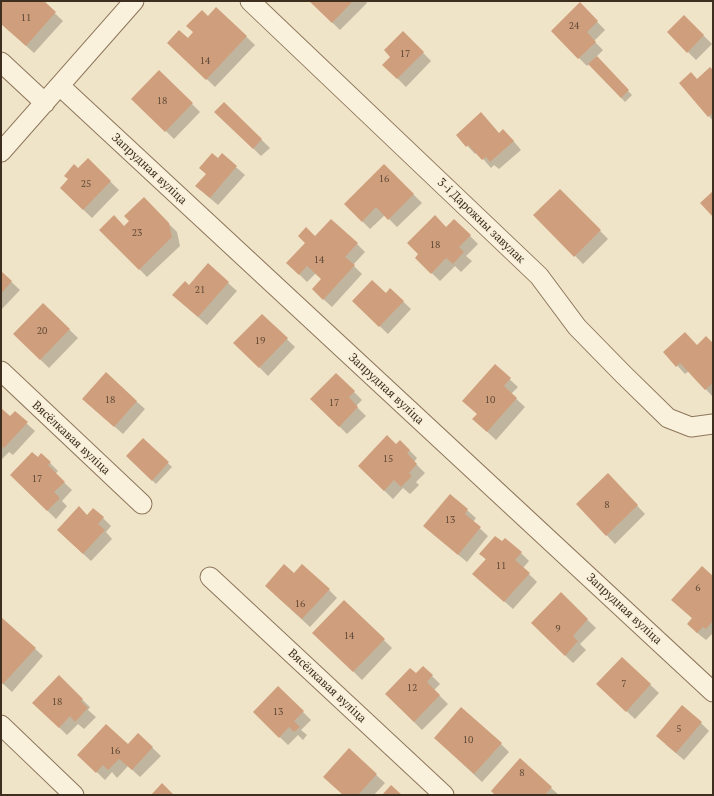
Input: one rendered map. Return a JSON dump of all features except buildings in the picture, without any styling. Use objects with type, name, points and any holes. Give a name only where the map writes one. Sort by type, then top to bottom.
[{"type":"street","points":[[1,152],[134,1]]},
{"type":"street","name":"3-і Дарожны завулак","points":[[250,1],[539,276],[577,327],[668,418],[691,427],[713,424]]},
{"type":"street","points":[[1,62],[45,103]]},
{"type":"street","name":"Запрудная вуліца","points":[[60,86],[713,692]]},
{"type":"street","name":"Вясёлкавая вуліца","points":[[1,371],[142,504]]},
{"type":"street","name":"Вясёлкавая вуліца","points":[[210,577],[444,795]]},
{"type":"street","points":[[1,725],[74,795]]}]
